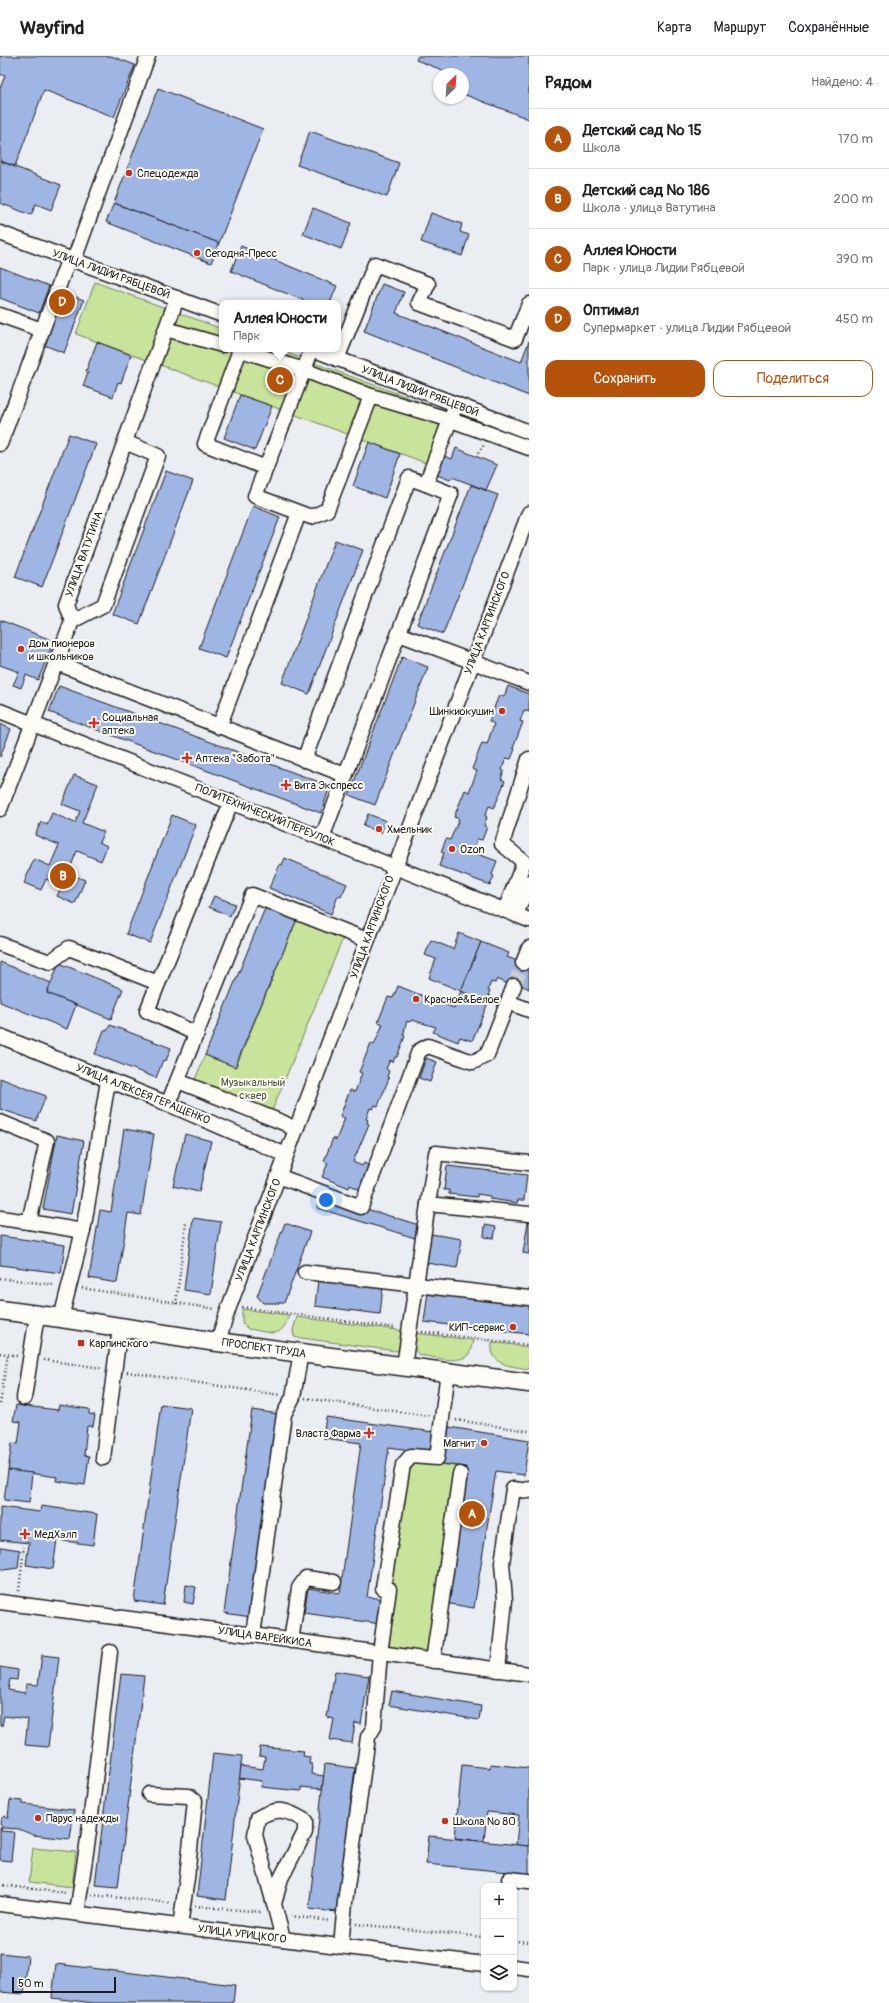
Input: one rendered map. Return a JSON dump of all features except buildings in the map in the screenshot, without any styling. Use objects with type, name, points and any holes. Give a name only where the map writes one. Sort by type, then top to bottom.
[{"type":"main road","name":"ПРОСПЕКТ ТРУДА","points":[[0,1310],[301,1353],[448,1371],[529,1383]]},
{"type":"street","points":[[0,444],[5,413],[72,259],[148,56]]},
{"type":"street","name":"УЛИЦА ЛИДИИ РЯБЦЕВОЙ","points":[[0,233],[219,314]]},
{"type":"street","points":[[341,349],[375,264],[428,284],[419,303],[515,339],[529,304]]},
{"type":"street","name":"УЛИЦА ВАТУТИНА","points":[[72,621],[66,604],[177,298]]},
{"type":"street","points":[[0,314],[42,330]]},
{"type":"street","points":[[166,329],[219,344]]},
{"type":"street","points":[[238,352],[205,444],[266,468]]},
{"type":"street","points":[[248,352],[304,370],[371,396],[451,420],[529,448]]},
{"type":"street","points":[[311,352],[255,496],[311,517],[327,510],[371,396]]},
{"type":"street","name":"УЛИЦА ЛИДИИ РЯБЦЕВОЙ","points":[[320,352],[529,432]]},
{"type":"street","points":[[337,359],[340,352]]},
{"type":"street","points":[[426,484],[456,404]]},
{"type":"street","points":[[0,809],[34,724],[72,621],[103,605],[158,456],[124,442]]},
{"type":"street","points":[[304,760],[409,478],[451,494],[322,838]]},
{"type":"street","points":[[219,727],[299,512]]},
{"type":"street","name":"УЛИЦА КАРПИНСКОГО","points":[[218,1341],[278,1176],[529,513]]},
{"type":"street","points":[[399,634],[529,683]]},
{"type":"street","points":[[57,663],[345,775]]},
{"type":"street","name":"ПОЛИТЕХНИЧЕСКИЙ ПЕРЕУЛОК","points":[[0,711],[529,920]]},
{"type":"street","points":[[510,913],[524,862],[502,844],[529,761]]},
{"type":"street","points":[[197,1034],[147,1011],[231,802]]},
{"type":"street","points":[[510,913],[529,882]]},
{"type":"street","points":[[168,1104],[197,1034],[208,1001],[252,895],[367,940]]},
{"type":"street","points":[[0,944],[50,962],[68,948],[158,983]]},
{"type":"street","points":[[523,963],[529,948]]},
{"type":"street","points":[[278,1176],[361,1207],[419,1051],[428,1046],[473,1062],[487,1055],[514,986]]},
{"type":"street","points":[[508,1002],[529,1010]]},
{"type":"street","name":"УЛИЦА АЛЕКСЕЯ ГЕРАЩЕНКО","points":[[0,1036],[168,1104],[286,1155]]},
{"type":"street","points":[[61,1318],[83,1231],[108,1081]]},
{"type":"street","points":[[178,1081],[284,1123],[296,1130]]},
{"type":"street","points":[[0,1122],[47,1141],[29,1222]]},
{"type":"street","points":[[404,1366],[436,1153],[529,1163]]},
{"type":"street","points":[[428,1204],[529,1214]]},
{"type":"street","points":[[0,1218],[83,1231]]},
{"type":"street","points":[[306,1272],[529,1298]]},
{"type":"street","points":[[24,1398],[37,1315]]},
{"type":"street","points":[[103,1458],[116,1370],[120,1327]]},
{"type":"street","points":[[253,1635],[284,1414],[294,1397],[301,1353]]},
{"type":"street","points":[[341,1946],[345,1902],[368,1737],[374,1727],[380,1653],[389,1589],[383,1588],[403,1465],[411,1456],[437,1458],[448,1371]]},
{"type":"street","points":[[432,1661],[460,1474]]},
{"type":"street","points":[[498,1670],[505,1600],[502,1563],[513,1488],[528,1490],[529,1488]]},
{"type":"street","points":[[291,1640],[299,1588],[306,1578],[334,1582]]},
{"type":"street","name":"УЛИЦА ВАРЕЙКИСА","points":[[0,1602],[291,1640],[529,1674]]},
{"type":"street","points":[[77,1913],[89,1832],[110,1652]]},
{"type":"street","points":[[150,1794],[189,1796],[195,1801],[180,1926]]},
{"type":"street","points":[[275,1909],[281,1878],[305,1832],[305,1821],[291,1812],[270,1810],[258,1818],[255,1835],[283,1939]]},
{"type":"street","points":[[509,1879],[529,1881]]},
{"type":"street","name":"УЛИЦА УРИЦКОГО","points":[[0,1904],[481,1964]]},
{"type":"street","points":[[517,1967],[529,1969]]},
{"type":"path","points":[[176,1304],[186,1223]]},
{"type":"path","points":[[0,1278],[68,1286],[214,1309],[239,1307],[529,1345]]},
{"type":"path","points":[[0,1353],[529,1431]]},
{"type":"path","points":[[0,1404],[8,1354]]},
{"type":"path","points":[[18,1593],[24,1547]]},
{"type":"path","points":[[0,1885],[183,1904],[275,1909],[344,1923],[481,1937]]},
{"type":"path","points":[[517,1941],[529,1942]]},
{"type":"green space","points":[[95,282],[219,328],[219,352],[284,352],[445,411],[426,463],[76,334]]},
{"type":"green space","name":"Музыкальный сквер","points":[[297,919],[343,938],[267,1123],[190,1092],[205,1055],[236,1067]]},
{"type":"green space","points":[[242,1309],[289,1315],[286,1323],[279,1332],[269,1333],[248,1329],[242,1323]]},
{"type":"green space","points":[[297,1317],[406,1331],[400,1348],[396,1351],[294,1337],[293,1330]]},
{"type":"green space","points":[[415,1333],[473,1340],[471,1350],[468,1355],[463,1358],[451,1360],[419,1355],[414,1348]]},
{"type":"green space","points":[[492,1342],[529,1347],[529,1369],[509,1365],[498,1360],[494,1356],[492,1350]]},
{"type":"green space","points":[[417,1462],[466,1467],[429,1650],[421,1653],[388,1648],[387,1642],[394,1582],[390,1581],[409,1471]]},
{"type":"green space","points":[[33,1848],[76,1852],[72,1887],[29,1882]]},
{"type":"tunnel","points":[[514,986],[523,963]]},
{"type":"place","name":"Спецодежда","points":[[129,173]]},
{"type":"place","name":"Сегодня-Пресс","points":[[197,253]]},
{"type":"place","name":"Оптимал","points":[[62,302]]},
{"type":"place","name":"Аллея Юности","points":[[280,380]]},
{"type":"place","name":"Дом пионеров и школьников","points":[[21,649]]},
{"type":"place","name":"Шинкиокушин","points":[[502,711]]},
{"type":"place","name":"Социальная аптека","points":[[94,723]]},
{"type":"place","name":"Аптека \"Забота\"","points":[[187,758]]},
{"type":"place","name":"Вита Экспресс","points":[[286,785]]},
{"type":"place","name":"Хмельник","points":[[379,829]]},
{"type":"place","name":"Ozon","points":[[452,849]]},
{"type":"place","name":"Детский сад № 186","points":[[63,876]]},
{"type":"place","name":"Красное&Белое","points":[[416,999]]},
{"type":"place","name":"КИП-сервис","points":[[513,1327]]},
{"type":"place","name":"Карпинского","points":[[81,1343]]},
{"type":"place","name":"Власта Фарма","points":[[369,1433]]},
{"type":"place","name":"Магнит","points":[[484,1443]]},
{"type":"place","name":"Детский сад № 15","points":[[472,1514]]},
{"type":"place","name":"МедХэлп","points":[[25,1534]]},
{"type":"place","name":"Парус надежды","points":[[38,1818]]},
{"type":"place","name":"Школа № 80","points":[[445,1821]]}]
